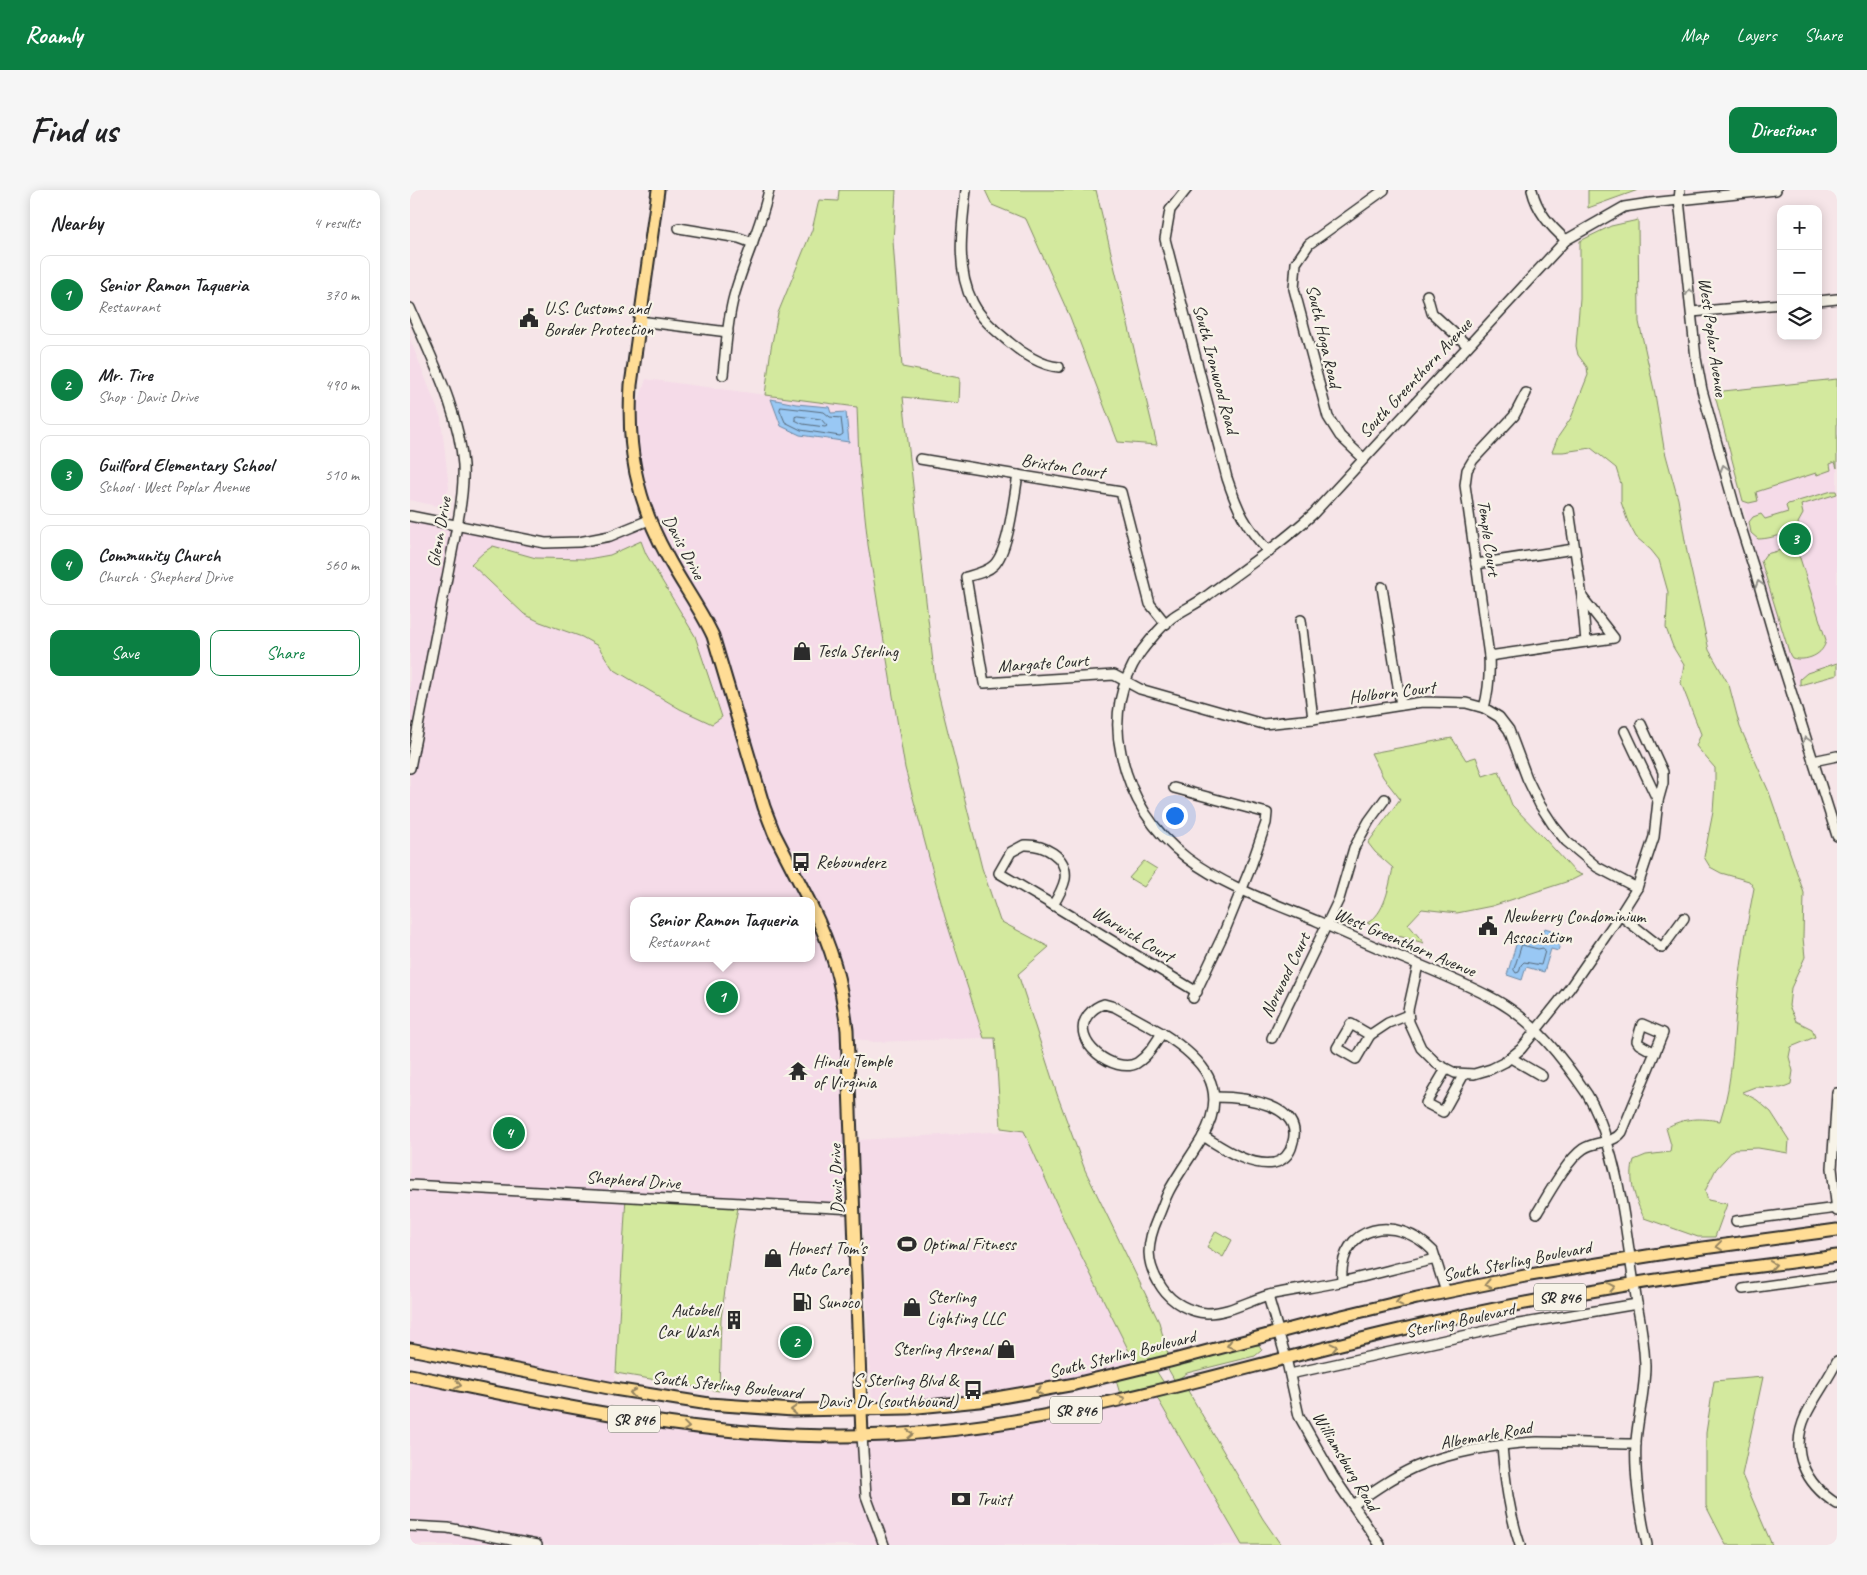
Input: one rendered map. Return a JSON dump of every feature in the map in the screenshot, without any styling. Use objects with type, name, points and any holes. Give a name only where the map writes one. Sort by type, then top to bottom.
[{"type":"main road","name":"Davis Drive","points":[[658,190],[630,385],[630,440],[634,469],[649,520],[666,556],[705,619],[712,636],[774,833],[807,897]]},
{"type":"main road","name":"Davis Drive","points":[[815,914],[830,947],[844,999],[848,1052],[862,1436]]},
{"type":"main road","name":"South Sterling Boulevard","points":[[410,1349],[670,1399],[709,1404],[793,1410],[908,1408],[979,1401],[1045,1390],[1170,1361],[1277,1332],[1446,1292],[1530,1275],[1837,1230]]},
{"type":"main road","name":"SR 846","points":[[410,1375],[585,1410],[673,1425],[766,1434],[862,1436],[960,1430],[1019,1421],[1102,1404],[1395,1331],[1518,1304],[1635,1284],[1837,1256]]},
{"type":"street","points":[[724,375],[734,296],[763,214],[769,190]]},
{"type":"street","points":[[966,190],[961,242],[964,278],[973,303],[989,325],[1016,348],[1050,367],[1059,367]]},
{"type":"street","name":"South Ironwood Road","points":[[1186,190],[1170,210],[1165,239],[1238,511],[1254,536],[1269,552]]},
{"type":"street","name":"South Hoga Road","points":[[1363,458],[1340,436],[1328,418],[1294,289],[1296,263],[1309,244],[1384,190]]},
{"type":"street","points":[[1532,190],[1535,202],[1545,219],[1566,240]]},
{"type":"street","name":"South Greenthorn Avenue","points":[[1126,681],[1140,654],[1166,624],[1269,552],[1313,514],[1566,240],[1624,208],[1679,195],[1776,190]]},
{"type":"street","name":"West Poplar Avenue","points":[[1679,195],[1696,358],[1702,390],[1748,552],[1813,761]]},
{"type":"street","points":[[678,228],[739,238],[753,243]]},
{"type":"street","points":[[1427,295],[1432,313],[1468,346]]},
{"type":"street","points":[[1822,301],[1837,299]]},
{"type":"street","points":[[1692,312],[1777,304]]},
{"type":"street","name":"Glenn Drive","points":[[410,308],[451,406],[458,434],[462,465],[462,495],[458,526],[410,768]]},
{"type":"street","points":[[639,321],[728,332]]},
{"type":"street","name":"Temple Court","points":[[1484,708],[1491,676],[1465,485],[1467,470],[1473,460],[1514,416],[1526,393]]},
{"type":"street","name":"Brixton Court","points":[[920,459],[1120,492],[1150,604],[1166,624]]},
{"type":"street","name":"Margate Court","points":[[1018,475],[1004,548],[996,564],[986,571],[966,577],[984,683],[1114,675],[1126,681]]},
{"type":"street","points":[[1569,510],[1582,597],[1586,642]]},
{"type":"street","points":[[410,516],[545,543],[579,542],[610,536],[649,520]]},
{"type":"street","points":[[1476,564],[1574,550]]},
{"type":"street","points":[[1382,587],[1401,705]]},
{"type":"street","points":[[1489,656],[1614,638],[1582,597]]},
{"type":"street","points":[[1300,620],[1313,718]]},
{"type":"street","name":"Holborn Court","points":[[1126,681],[1140,689],[1263,724],[1422,702],[1466,703],[1484,708],[1499,717],[1509,730],[1527,778],[1540,804],[1566,841],[1596,867],[1637,888]]},
{"type":"street","name":"West Greenthorn Avenue","points":[[1126,681],[1118,713],[1120,748],[1132,789],[1143,810],[1158,830],[1190,861],[1206,872],[1242,890],[1418,964],[1497,1001],[1537,1030],[1554,1049],[1589,1098],[1599,1117],[1618,1177],[1637,1304],[1643,1331],[1645,1367],[1636,1444],[1642,1520],[1647,1545]]},
{"type":"street","points":[[1418,964],[1408,1015],[1411,1029],[1421,1048],[1428,1056],[1446,1069],[1464,1074],[1491,1069],[1511,1058],[1537,1030],[1569,988],[1637,888],[1654,837],[1658,801],[1663,783],[1663,772],[1641,724]]},
{"type":"street","points":[[1624,731],[1658,801]]},
{"type":"street","points":[[1837,756],[1813,761],[1837,836]]},
{"type":"street","points":[[1174,788],[1267,813],[1266,823],[1242,890]]},
{"type":"street","name":"Norwood Court","points":[[1272,1038],[1328,926],[1339,899],[1354,848],[1368,821],[1385,799]]},
{"type":"street","name":"Warwick Court","points":[[1053,905],[1065,879],[1063,866],[1059,859],[1036,845],[1024,845],[1016,848],[1009,855],[999,873],[1195,995],[1242,890]]},
{"type":"street","points":[[1620,915],[1662,948],[1684,918]]},
{"type":"street","points":[[1162,1033],[1143,1059],[1136,1064],[1127,1066],[1115,1063],[1098,1053],[1085,1040],[1082,1027],[1092,1010],[1104,1004],[1115,1006],[1162,1033],[1187,1050],[1208,1076],[1215,1097],[1212,1115],[1203,1136],[1170,1190],[1154,1225],[1148,1245],[1150,1263],[1167,1295],[1181,1306],[1198,1312],[1219,1312],[1268,1296],[1342,1281],[1436,1258]]},
{"type":"street","points":[[1370,1035],[1388,1023],[1408,1015]]},
{"type":"street","points":[[1537,1213],[1573,1158],[1581,1150],[1592,1144],[1615,1139],[1622,1132],[1655,1053]]},
{"type":"street","points":[[1511,1058],[1542,1076]]},
{"type":"street","points":[[1446,1069],[1426,1103],[1443,1112],[1464,1074]]},
{"type":"street","points":[[1736,1221],[1837,1209],[1832,1168],[1837,1093]]},
{"type":"street","points":[[1203,1136],[1240,1156],[1264,1163],[1274,1163],[1284,1159],[1292,1146],[1294,1127],[1283,1113],[1268,1105],[1252,1100],[1215,1097]]},
{"type":"street","name":"Shepherd Drive","points":[[410,1185],[854,1208]]},
{"type":"street","points":[[1342,1281],[1342,1265],[1350,1246],[1358,1236],[1373,1229],[1394,1229],[1412,1235],[1428,1245],[1433,1251],[1446,1292]]},
{"type":"street","points":[[1743,1289],[1837,1276]]},
{"type":"street","name":"Williamsburg Road","points":[[1268,1296],[1286,1358],[1299,1416],[1333,1476],[1380,1545]]},
{"type":"street","name":"Sterling Boulevard","points":[[1290,1374],[1513,1325],[1637,1304]]},
{"type":"street","points":[[1837,1361],[1806,1416],[1799,1438],[1800,1458],[1809,1478],[1823,1495],[1837,1504]]},
{"type":"street","name":"Davis Drive","points":[[862,1436],[866,1496],[884,1545]]},
{"type":"street","name":"Albemarle Road","points":[[1353,1505],[1402,1474],[1425,1463],[1462,1453],[1537,1442],[1636,1444]]},
{"type":"street","points":[[1502,1446],[1505,1484],[1511,1515],[1520,1545]]},
{"type":"street","points":[[410,1526],[448,1528],[537,1545]]},
{"type":"shaded area","points":[[410,339],[441,418],[449,488],[441,507],[410,500]]},
{"type":"shaded area","points":[[646,379],[857,407],[859,460],[868,545],[905,768],[945,917],[984,1038],[874,1042],[856,1039],[844,971],[815,908],[815,897],[810,897],[772,815],[719,638],[662,540],[642,481],[636,450],[634,415]]},
{"type":"shaded area","points":[[1837,379],[1837,677],[1797,685],[1761,574],[1714,392]]},
{"type":"shaded area","points":[[410,516],[545,543],[579,542],[649,520],[705,619],[764,807],[807,897],[630,897],[630,962],[815,962],[815,915],[839,975],[854,1209],[626,1196],[614,1389],[410,1349]],"holes":[[[641,542],[646,554],[662,579],[707,667],[722,717],[712,724],[680,709],[613,669],[598,646],[582,637],[540,622],[524,614],[503,548],[514,553],[536,558],[588,559],[610,555]]]},
{"type":"shaded area","points":[[1024,1130],[1067,1227],[1138,1369],[1075,1384],[872,1409],[858,1140]]},
{"type":"shaded area","points":[[410,1375],[673,1425],[889,1435],[1156,1396],[1242,1545],[410,1545]]},
{"type":"green space","points":[[839,190],[896,190],[893,241],[902,367],[960,378],[959,403],[903,397],[935,680],[982,868],[1000,921],[1049,947],[1018,974],[1058,1097],[1085,1170],[1159,1322],[1170,1361],[1138,1369],[1067,1227],[1024,1131],[1001,1128],[995,1038],[984,1038],[945,917],[905,768],[868,545],[859,460],[857,407],[765,395],[778,313],[812,230],[819,200],[838,201]]},
{"type":"green space","points":[[985,190],[1096,190],[1157,445],[1118,442],[1070,317],[1026,219],[992,205]]},
{"type":"green space","points":[[1588,190],[1638,190],[1588,208]]},
{"type":"green space","points":[[1638,220],[1639,322],[1655,394],[1664,448],[1678,499],[1687,552],[1709,650],[1729,685],[1740,727],[1769,792],[1804,893],[1803,938],[1805,957],[1791,988],[1789,1006],[1796,1021],[1812,1029],[1815,1037],[1791,1047],[1789,1057],[1793,1071],[1791,1084],[1781,1088],[1755,1087],[1742,1092],[1757,1100],[1771,1112],[1789,1140],[1788,1153],[1758,1148],[1734,1149],[1716,1169],[1705,1191],[1708,1200],[1727,1204],[1715,1237],[1698,1237],[1644,1218],[1633,1189],[1632,1167],[1634,1160],[1646,1155],[1670,1152],[1671,1145],[1666,1128],[1673,1124],[1693,1119],[1720,1121],[1731,1073],[1736,1007],[1754,888],[1749,881],[1721,873],[1710,867],[1704,857],[1713,812],[1715,768],[1696,746],[1701,734],[1681,683],[1684,665],[1673,647],[1666,628],[1668,592],[1659,560],[1636,537],[1628,522],[1621,502],[1621,484],[1616,468],[1591,448],[1552,452],[1558,437],[1571,418],[1588,375],[1587,367],[1578,355],[1576,346],[1580,298],[1580,241],[1611,226]]},
{"type":"green space","points":[[1837,379],[1837,468],[1835,462],[1830,464],[1831,470],[1756,492],[1758,501],[1749,503],[1743,501],[1714,392]]},
{"type":"green space","points":[[1836,491],[1837,494],[1801,505],[1803,514],[1798,523],[1803,539],[1797,536],[1786,535],[1758,539],[1751,533],[1749,522],[1753,517],[1761,514],[1765,519],[1788,512],[1786,506],[1788,504]]},
{"type":"green space","points":[[641,541],[646,554],[695,636],[722,717],[712,724],[680,709],[613,669],[598,646],[582,637],[540,622],[524,614],[471,564],[493,546],[536,558],[588,559],[610,555]]},
{"type":"green space","points":[[1785,549],[1793,550],[1800,558],[1826,640],[1822,650],[1814,656],[1803,659],[1792,658],[1790,655],[1761,561],[1766,554]]},
{"type":"green space","points":[[1837,663],[1837,675],[1800,685],[1800,679],[1807,673]]},
{"type":"green space","points":[[1452,738],[1466,760],[1476,757],[1483,776],[1499,771],[1512,805],[1575,872],[1582,875],[1492,906],[1457,913],[1422,909],[1408,924],[1424,943],[1391,934],[1367,923],[1373,919],[1382,906],[1388,891],[1393,868],[1368,843],[1400,799],[1383,777],[1371,753]]},
{"type":"green space","points":[[1144,861],[1157,869],[1144,887],[1129,878]]},
{"type":"green space","points":[[626,1196],[739,1203],[721,1319],[719,1391],[616,1373]]},
{"type":"green space","points":[[1216,1231],[1232,1240],[1223,1257],[1207,1247]]},
{"type":"green space","points":[[1259,1345],[1262,1350],[1255,1356],[1187,1373],[1175,1381],[1167,1367]]},
{"type":"green space","points":[[1155,1369],[1164,1383],[1120,1394],[1116,1380]]},
{"type":"green space","points":[[1763,1377],[1742,1475],[1772,1545],[1726,1545],[1706,1506],[1706,1433],[1714,1381]]},
{"type":"green space","points":[[1187,1389],[1263,1519],[1281,1545],[1242,1545],[1156,1396]]},
{"type":"water","points":[[771,399],[796,404],[829,407],[831,413],[846,412],[849,442],[800,435],[781,426]]},
{"type":"water","points":[[1545,928],[1563,934],[1558,951],[1551,949],[1544,972],[1526,967],[1522,980],[1507,975],[1518,938],[1540,944]]},
{"type":"place","name":"U.S. Customs and Border Protection","points":[[529,318]]},
{"type":"place","name":"Guilford Elementary School","points":[[1795,539]]},
{"type":"place","name":"Tesla Sterling","points":[[802,651]]},
{"type":"place","name":"Rebounderz","points":[[801,862]]},
{"type":"place","name":"Newberry Condominium Association","points":[[1488,926]]},
{"type":"place","name":"Senior Ramon Taqueria","points":[[722,997]]},
{"type":"place","name":"Hindu Temple of Virginia","points":[[798,1071]]},
{"type":"place","name":"Community Church","points":[[509,1133]]},
{"type":"place","name":"Optimal Fitness","points":[[907,1244]]},
{"type":"place","name":"Honest Tom's Auto Care","points":[[773,1258]]},
{"type":"place","name":"Sunoco","points":[[802,1302]]},
{"type":"place","name":"Sterling Lighting LLC","points":[[912,1307]]},
{"type":"place","name":"Autobell Car Wash","points":[[734,1320]]},
{"type":"place","name":"Mr. Tire","points":[[796,1342]]},
{"type":"place","name":"Sterling Arsenal","points":[[1006,1349]]},
{"type":"place","name":"S Sterling Blvd & Davis Dr (southbound)","points":[[973,1390]]},
{"type":"place","name":"Truist","points":[[961,1499]]}]
